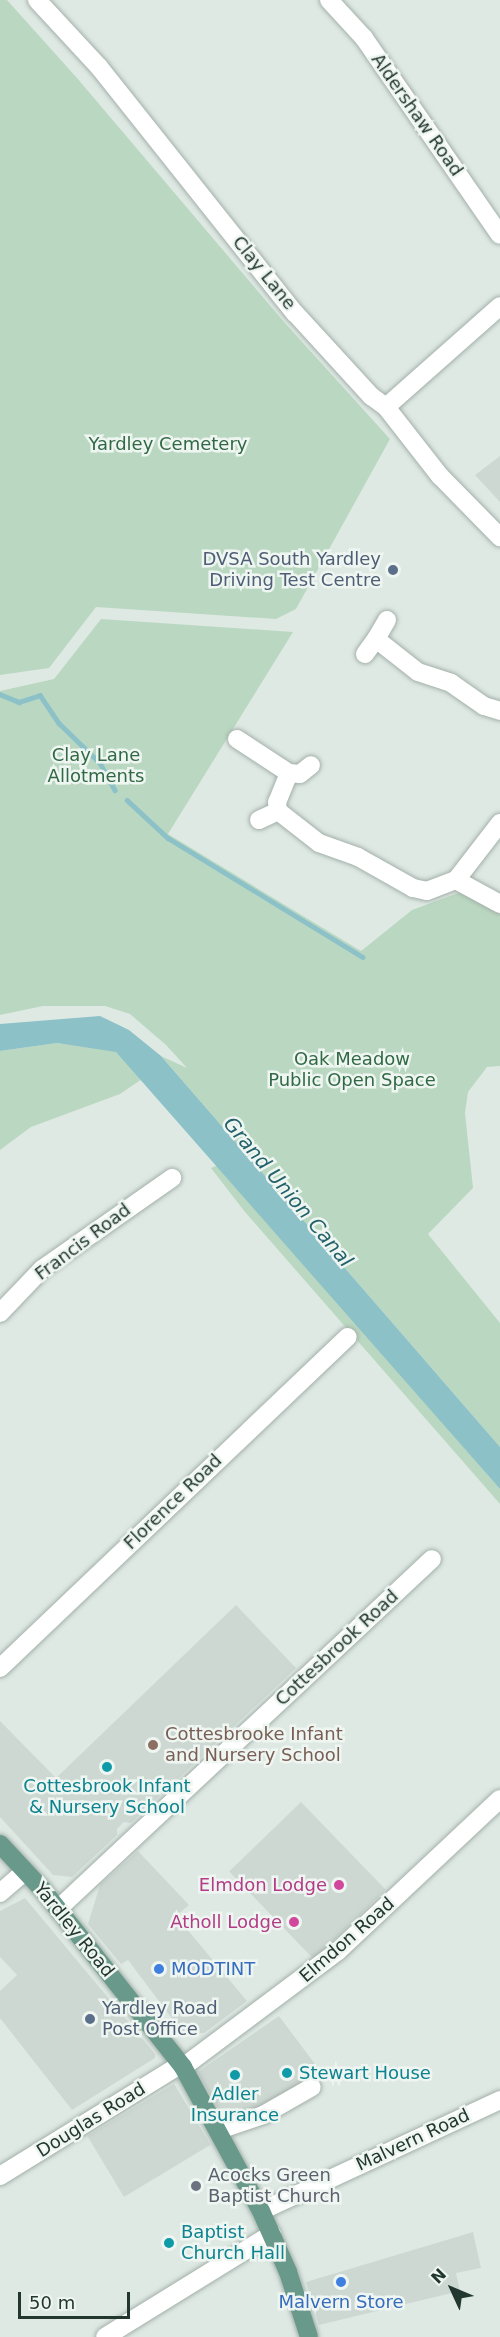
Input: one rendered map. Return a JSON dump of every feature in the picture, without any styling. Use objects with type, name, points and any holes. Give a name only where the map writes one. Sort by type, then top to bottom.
[{"type":"main road","name":"Yardley Road","points":[[0,1844],[58,1909],[182,2066],[219,2130],[272,2234],[309,2337]]},
{"type":"street","name":"Clay Lane","points":[[36,0],[99,67],[296,313],[386,407],[440,476],[500,537]]},
{"type":"street","name":"Aldershaw Road","points":[[329,0],[364,38],[500,235]]},
{"type":"street","points":[[386,407],[500,306]]},
{"type":"street","points":[[387,620],[371,647],[418,672],[451,683],[484,706],[500,711]]},
{"type":"street","points":[[237,739],[289,773],[300,774],[311,765]]},
{"type":"street","points":[[289,773],[277,802],[278,811],[319,843],[358,857],[413,888],[427,891],[456,880],[500,823]]},
{"type":"street","points":[[259,820],[278,811]]},
{"type":"street","points":[[456,880],[500,904]]},
{"type":"street","name":"Francis Road","points":[[0,1313],[42,1269],[172,1178]]},
{"type":"street","name":"Florence Road","points":[[0,1668],[347,1337]]},
{"type":"street","name":"Cottesbrook Road","points":[[58,1909],[432,1559]]},
{"type":"street","name":"Elmdon Road","points":[[182,2066],[338,1951],[499,1804]]},
{"type":"street","points":[[0,1893],[25,1871]]},
{"type":"street","name":"Douglas Road","points":[[0,2176],[182,2066]]},
{"type":"street","points":[[219,2130],[264,2115],[312,2087]]},
{"type":"street","name":"Malvern Road","points":[[261,2211],[500,2100]]},
{"type":"street","points":[[105,2337],[272,2234]]},
{"type":"shaded area","points":[[500,456],[500,502],[475,475]]},
{"type":"shaded area","name":"Cottesbrooke Infant and Nursery School","points":[[236,1605],[296,1668],[131,1823],[124,1822],[117,1829],[117,1835],[72,1877],[53,1875],[0,1817],[0,1721],[56,1778]]},
{"type":"shaded area","points":[[301,1802],[386,1890],[314,1959],[229,1871]]},
{"type":"shaded area","points":[[138,1851],[189,1905],[176,1916],[247,2001],[204,2033],[183,2033],[128,1960],[121,1964],[88,1924],[100,1885]]},
{"type":"shaded area","points":[[25,1898],[155,2054],[155,2058],[72,2110],[0,2018],[0,1991],[17,1975],[0,1957],[0,1911]]},
{"type":"shaded area","points":[[279,2016],[324,2076],[256,2110],[225,2120],[198,2072]]},
{"type":"shaded area","points":[[174,2084],[211,2145],[124,2197],[87,2136]]},
{"type":"shaded area","points":[[473,2232],[481,2268],[456,2273],[460,2291],[319,2325],[306,2282]]},
{"type":"green space","name":"Yardley Cemetery","points":[[0,0],[7,0],[77,78],[284,322],[390,439],[296,609],[276,619],[96,607],[49,668],[0,675]]},
{"type":"green space","name":"Oak Meadow Public Open Space","points":[[101,619],[293,632],[168,834],[361,951],[412,910],[461,892],[500,914],[500,1066],[487,1067],[468,1092],[465,1113],[473,1188],[428,1234],[500,1323],[500,1447],[161,1056],[187,1068],[166,1045],[130,1014],[105,1006],[43,1006],[0,1015],[0,691],[54,679]]},
{"type":"green space","points":[[57,1043],[115,1051],[142,1079],[120,1094],[31,1127],[0,1150],[0,1051]]},
{"type":"green space","points":[[218,1165],[500,1489],[500,1504],[245,1212],[211,1168]]},
{"type":"water","points":[[100,1016],[129,1030],[161,1056],[500,1447],[500,1489],[116,1052],[57,1043],[0,1051],[0,1024]]},
{"type":"waterway","points":[[0,694],[19,702],[40,695],[59,723],[100,763],[115,790]]},
{"type":"waterway","points":[[127,800],[168,838],[363,957]]},
{"type":"place","name":"DVSA South Yardley Driving Test Centre","points":[[393,570]]},
{"type":"place","name":"Cottesbrooke Infant and Nursery School","points":[[153,1745]]},
{"type":"place","name":"Cottesbrook Infant & Nursery School","points":[[107,1767]]},
{"type":"place","name":"Elmdon Lodge","points":[[339,1885]]},
{"type":"place","name":"Atholl Lodge","points":[[294,1922]]},
{"type":"place","name":"MODTINT","points":[[159,1969]]},
{"type":"place","name":"Yardley Road Post Office","points":[[90,2019]]},
{"type":"place","name":"Stewart House","points":[[287,2073]]},
{"type":"place","name":"Adler Insurance","points":[[235,2075]]},
{"type":"place","name":"Acocks Green Baptist Church","points":[[196,2186]]},
{"type":"place","name":"Baptist Church Hall","points":[[169,2243]]},
{"type":"place","name":"Malvern Store","points":[[341,2282]]},
{"type":"park label","name":"Clay Lane Allotments","points":[[96,766]]},
{"type":"water label","name":"Grand Union Canal","points":[[288,1192]]}]
